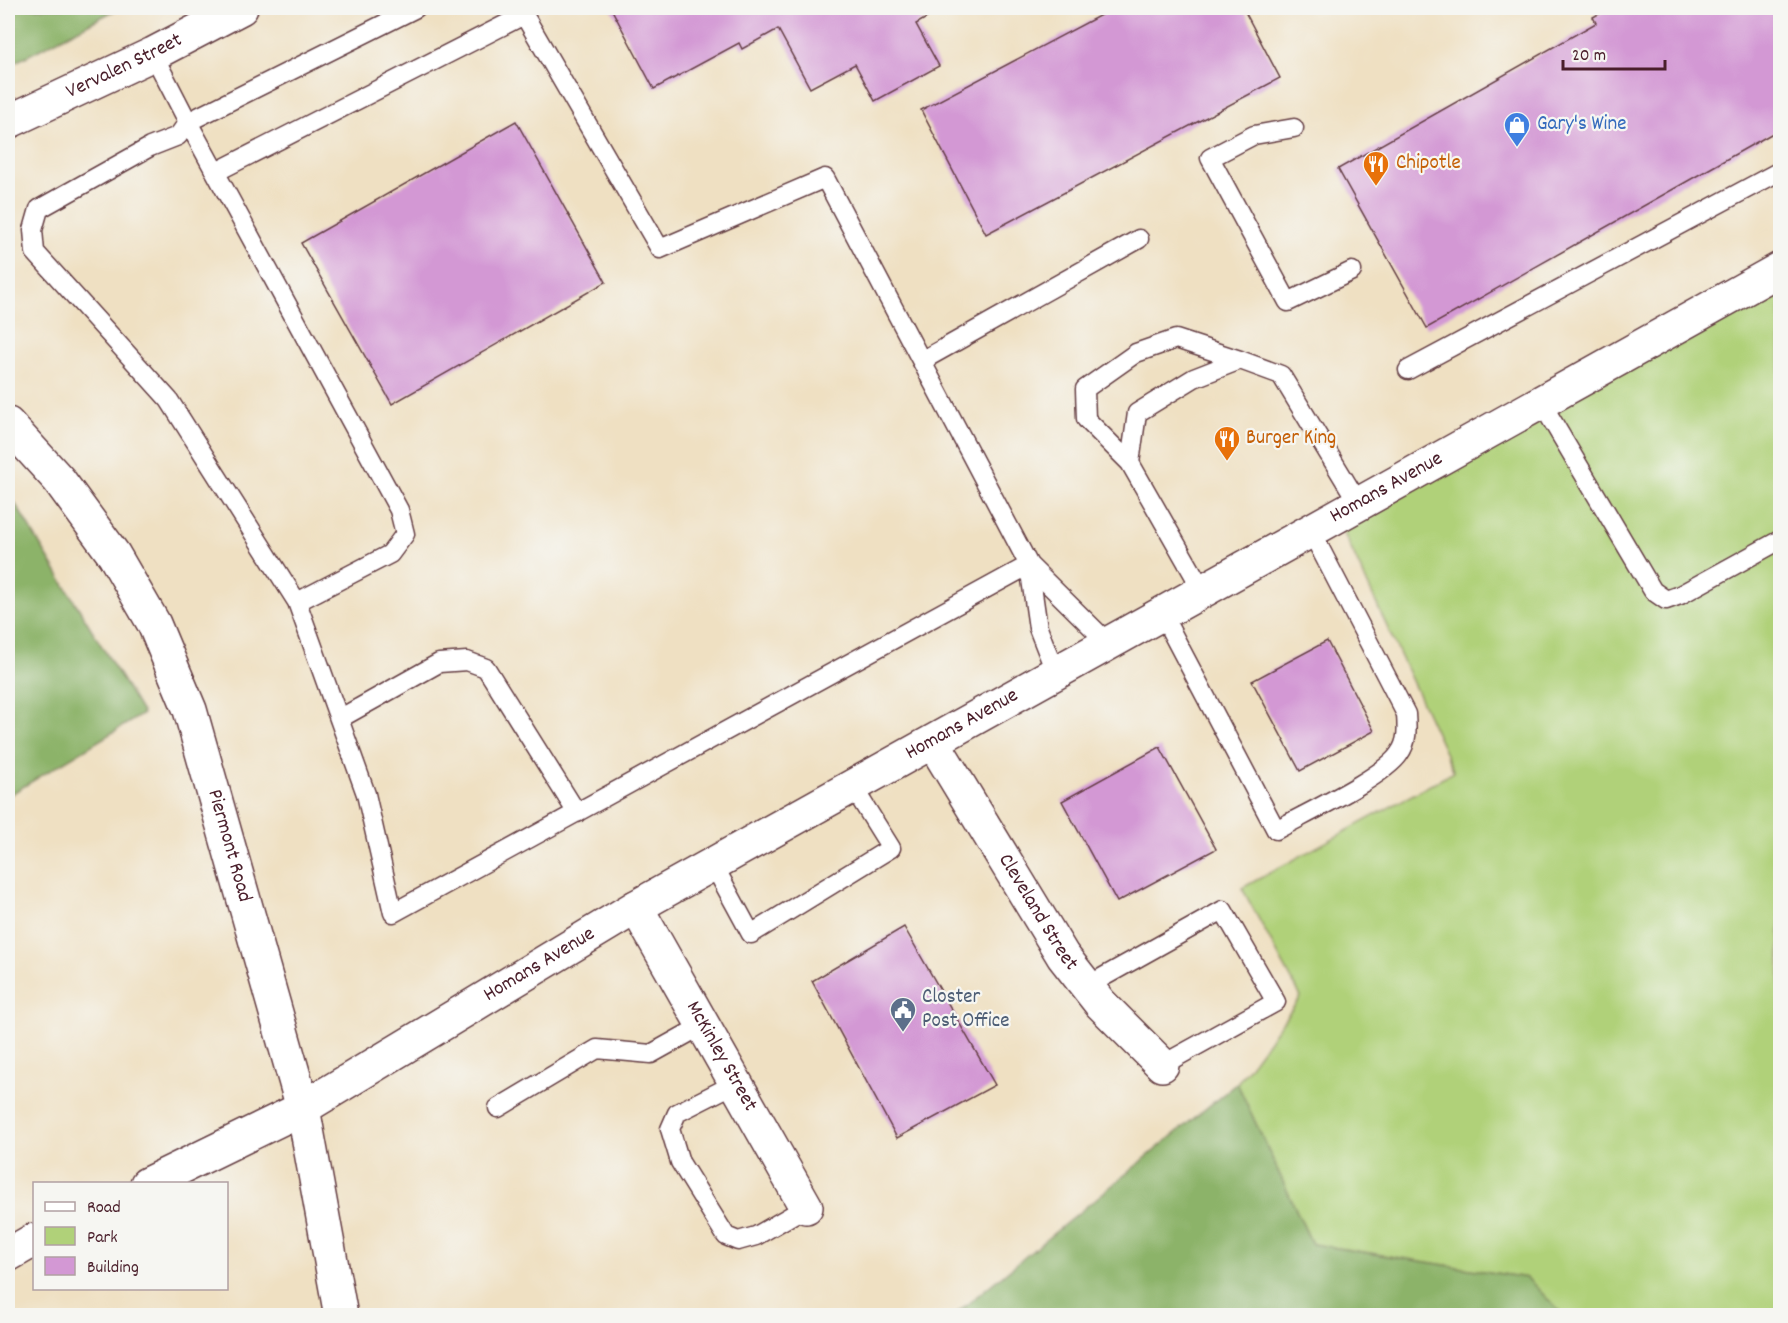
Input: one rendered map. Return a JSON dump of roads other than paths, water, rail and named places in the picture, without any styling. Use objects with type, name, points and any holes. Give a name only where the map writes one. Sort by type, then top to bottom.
[{"type":"street","name":"Vervalen Street","points":[[8,122],[153,54],[241,8]]},
{"type":"street","name":"Homans Avenue","points":[[151,1182],[303,1108],[636,907],[1780,269]]},
{"type":"street","name":"Piermont Road","points":[[13,437],[59,480],[114,555],[154,624],[190,710],[303,1108],[341,1316]]},
{"type":"street","name":"Cleveland Street","points":[[933,742],[1063,956],[1087,986],[1162,1065]]},
{"type":"street","name":"McKinley Street","points":[[636,907],[806,1208]]},
{"type":"street","points":[[8,1255],[33,1241]]},
{"type":"lane","points":[[416,8],[188,122],[178,136],[150,147],[39,209],[33,230],[35,252],[169,400],[297,602],[366,794],[393,913],[1029,565]]},
{"type":"lane","points":[[216,172],[522,11],[660,249],[825,178],[923,360],[1029,565],[1109,644]]},
{"type":"lane","points":[[153,54],[399,510],[405,534],[390,554],[297,602]]},
{"type":"lane","points":[[1294,128],[1254,135],[1210,158],[1288,302],[1352,271]]},
{"type":"lane","points":[[1408,370],[1780,171]]},
{"type":"lane","points":[[923,360],[1138,239]]},
{"type":"lane","points":[[1203,591],[1130,463],[1086,420],[1085,389],[1136,353],[1176,339],[1281,375],[1359,504]]},
{"type":"lane","points":[[1130,463],[1137,413],[1194,378],[1240,360]]},
{"type":"lane","points":[[1542,402],[1653,591],[1666,600],[1680,595],[1780,540]]},
{"type":"lane","points":[[1162,614],[1276,830],[1381,771],[1399,755],[1407,737],[1406,714],[1311,531]]},
{"type":"lane","points":[[1029,565],[1038,628],[1056,674]]},
{"type":"lane","points":[[339,719],[438,663],[468,661],[486,668],[577,813]]},
{"type":"lane","points":[[713,864],[751,934],[891,848],[853,787]]},
{"type":"lane","points":[[1087,986],[1223,910],[1276,1002],[1162,1065]]},
{"type":"lane","points":[[498,1108],[597,1049],[651,1054],[703,1025]]},
{"type":"lane","points":[[736,1083],[677,1113],[670,1129],[680,1162],[726,1236],[738,1241],[756,1236],[806,1208]]},
{"type":"place","name":"Gary's Wine","points":[[1517,148]]},
{"type":"place","name":"Chipotle","points":[[1376,187]]},
{"type":"place","name":"Burger King","points":[[1227,462]]},
{"type":"place","name":"Closter Post Office","points":[[903,1033]]}]
